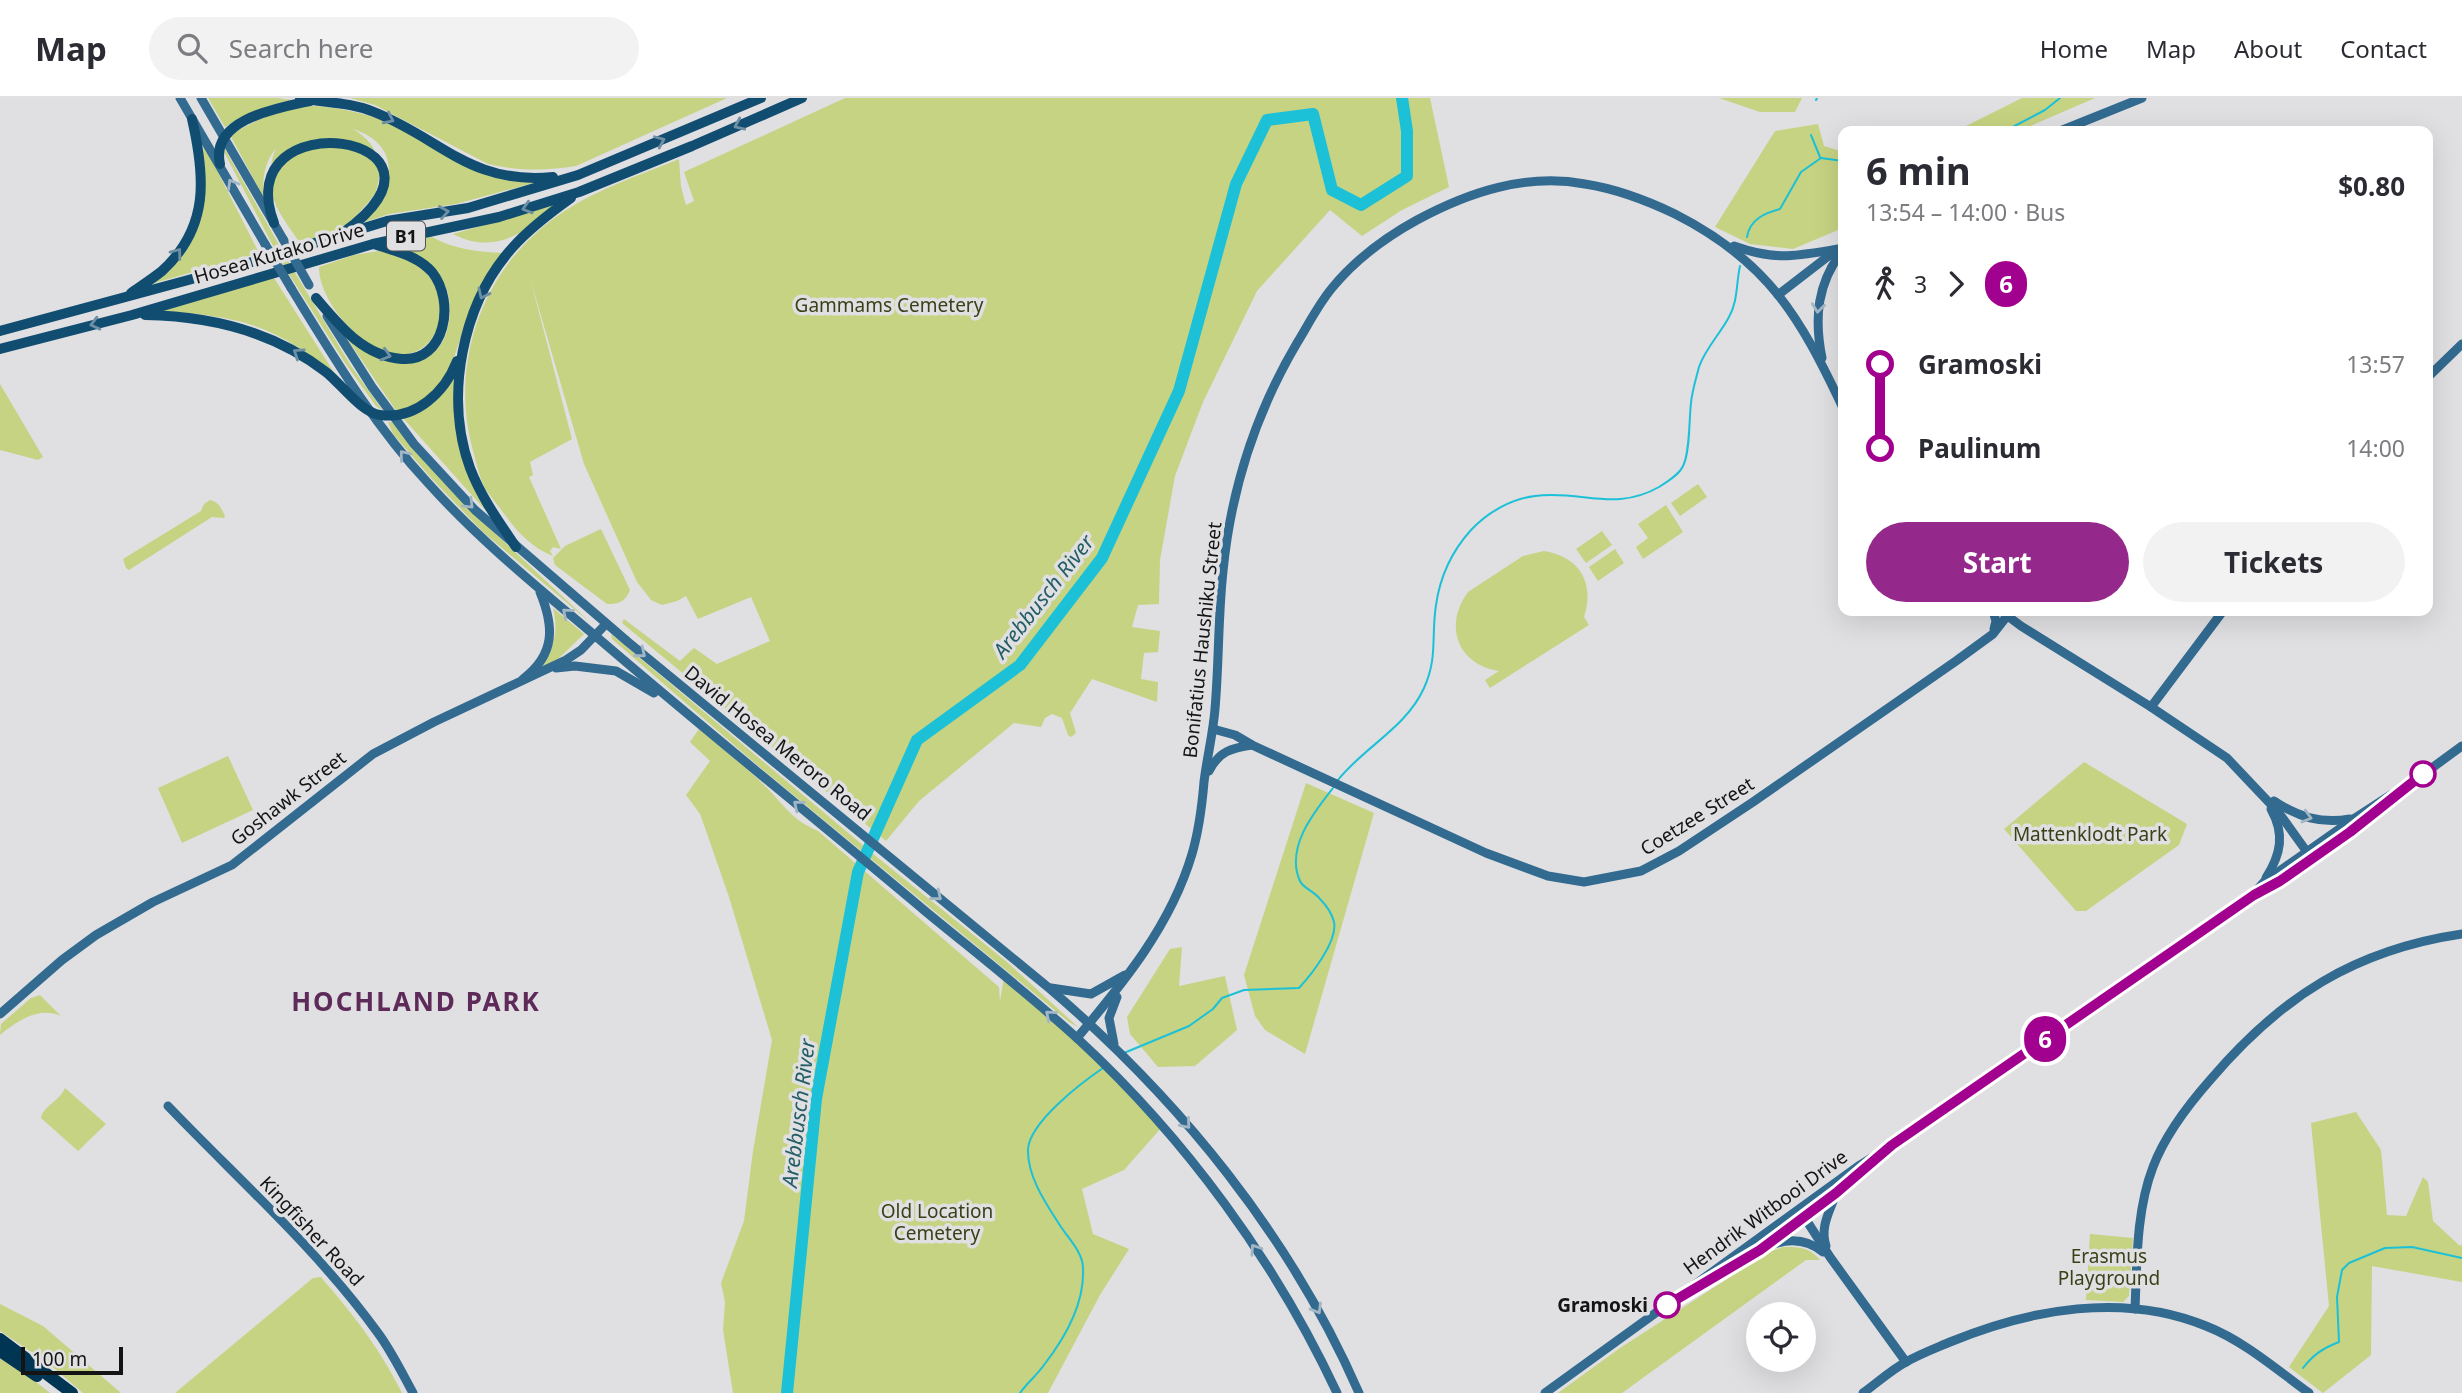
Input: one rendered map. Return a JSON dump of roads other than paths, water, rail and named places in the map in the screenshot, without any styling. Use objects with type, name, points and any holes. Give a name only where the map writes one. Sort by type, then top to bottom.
[{"type":"highway","points":[[0,1339],[72,1393]]},
{"type":"highway","points":[[0,1352],[60,1393]]},
{"type":"main road","name":"David Hosea Meroro Road","points":[[180,98],[291,288],[369,412],[440,497],[497,554],[538,589],[678,708],[852,848],[1100,1060],[1207,1180],[1258,1252],[1337,1393]]},
{"type":"main road","name":"David Hosea Meroro Road","points":[[201,98],[316,298],[372,387],[440,474],[516,547],[606,624],[1049,988],[1117,1048],[1186,1122],[1232,1179],[1274,1238],[1326,1325],[1359,1393]]},
{"type":"main road","points":[[300,98],[346,103],[373,112],[404,126],[477,168],[499,174],[535,178],[578,175]]},
{"type":"main road","name":"Hosea Kutako Drive","points":[[0,331],[333,239],[387,221],[468,208],[578,175],[761,98]]},
{"type":"main road","name":"Hosea Kutako Drive","points":[[0,349],[132,315],[373,244],[499,217],[579,192],[802,98]]},
{"type":"main road","points":[[2072,126],[2142,98]]},
{"type":"main road","points":[[220,164],[219,147],[223,137],[238,125],[264,111],[312,100]]},
{"type":"main road","points":[[126,297],[171,261],[187,240],[196,218],[202,175],[192,119]]},
{"type":"main road","points":[[333,239],[361,219],[376,201],[385,167],[377,146]]},
{"type":"main road","points":[[270,157],[267,184],[274,223]]},
{"type":"main road","name":"Bonifatius Haushiku Street","points":[[1077,1038],[1124,983],[1166,918],[1182,884],[1198,827],[1213,729],[1223,567],[1243,461],[1281,369],[1318,307],[1356,262],[1403,228],[1439,208],[1469,195],[1510,184],[1579,182],[1628,194],[1693,224],[1726,244],[1755,268],[1800,326],[1838,398]]},
{"type":"main road","points":[[132,315],[206,319],[271,338],[325,372],[369,412],[393,415],[412,410],[435,397],[453,374],[485,288],[512,248],[536,224],[579,192]]},
{"type":"main road","points":[[316,298],[345,332],[366,348],[401,359],[410,359],[426,351],[438,338],[446,318],[444,295],[439,284],[431,271],[415,259],[373,244]]},
{"type":"main road","points":[[1726,244],[1777,257],[1795,257],[1838,250]]},
{"type":"main road","points":[[1780,297],[1838,252]]},
{"type":"main road","points":[[1825,371],[1817,318],[1819,299],[1826,276],[1838,256]]},
{"type":"main road","points":[[466,340],[457,405],[465,451],[481,492],[516,547]]},
{"type":"main road","points":[[2433,372],[2462,344]]},
{"type":"main road","points":[[510,688],[529,674],[547,648],[551,621],[538,589]]},
{"type":"main road","points":[[1993,634],[1994,616]]},
{"type":"main road","name":"Coetzee Street","points":[[1213,729],[1235,735],[1476,849],[1548,876],[1584,882],[1613,878],[1641,871],[1730,818],[1993,634],[2002,616]]},
{"type":"main road","points":[[2008,616],[2227,758],[2264,795],[2310,856]]},
{"type":"main road","points":[[2151,707],[2219,616]]},
{"type":"main road","name":"Goshawk Street","points":[[0,1014],[62,960],[96,935],[153,902],[232,865],[373,754],[434,722],[550,668],[581,650],[606,624]]},
{"type":"main road","points":[[1993,634],[2006,627],[2021,626]]},
{"type":"main road","points":[[550,668],[575,666],[616,671],[678,708]]},
{"type":"main road","points":[[1215,708],[1220,723],[1235,735]]},
{"type":"main road","points":[[1204,781],[1221,753],[1233,747],[1252,745]]},
{"type":"main road","name":"Hendrik Witbooi Drive","points":[[2254,895],[2264,882],[2310,856],[2355,818],[2403,789],[2462,746]]},
{"type":"main road","name":"Hendrik Witbooi Drive","points":[[1659,1310],[1760,1250],[1860,1165],[2385,806],[2403,789]]},
{"type":"main road","points":[[2264,795],[2313,820],[2329,822],[2355,818]]},
{"type":"main road","points":[[2264,795],[2281,835],[2278,855],[2264,882]]},
{"type":"main road","points":[[2135,1309],[2142,1211],[2153,1167],[2186,1110],[2235,1050],[2281,1008],[2340,972],[2398,948],[2462,934]]},
{"type":"main road","points":[[1049,988],[1091,995],[1117,982],[1135,966]]},
{"type":"main road","points":[[1117,1048],[1110,1018],[1111,1009],[1124,983]]},
{"type":"main road","name":"Kingfisher Road","points":[[168,1106],[313,1255],[350,1297],[383,1340],[413,1393]]},
{"type":"main road","name":"Hendrik Witbooi Drive","points":[[1545,1393],[1659,1310],[1836,1193],[1892,1145]]},
{"type":"main road","points":[[1830,1257],[1823,1231],[1836,1193]]},
{"type":"main road","points":[[1802,1214],[1906,1362]]},
{"type":"main road","points":[[1760,1250],[1796,1240],[1816,1246],[1830,1257]]},
{"type":"main road","points":[[1863,1393],[1906,1362],[1982,1329],[2023,1317],[2071,1310],[2135,1309],[2170,1314],[2214,1329],[2238,1341],[2309,1393]]},
{"type":"waterway","name":"Arebbusch River","points":[[787,1393],[816,1099],[858,872],[917,740],[1020,665],[1102,558],[1179,391],[1236,184],[1267,120],[1313,114],[1332,190],[1361,205],[1407,176],[1407,131],[1402,98]]},
{"type":"waterway","points":[[2015,126],[2045,110],[2060,98]]},
{"type":"waterway","points":[[1811,135],[1820,157]]},
{"type":"waterway","points":[[1747,237],[1755,221],[1780,209],[1801,172],[1821,158],[1838,160]]},
{"type":"waterway","points":[[1338,780],[1407,715],[1424,688],[1431,666],[1440,584],[1458,547],[1478,523],[1509,503],[1535,496],[1628,498],[1659,487],[1681,469],[1687,453],[1692,398],[1699,367],[1732,311],[1740,266]]},
{"type":"waterway","points":[[1124,1053],[1189,1026],[1213,1009],[1222,998],[1244,990],[1299,988],[1310,975],[1328,948],[1334,922],[1324,904],[1300,881],[1296,856],[1310,819],[1333,788]]},
{"type":"waterway","points":[[1020,1393],[1052,1355],[1066,1332],[1077,1307],[1083,1281],[1081,1257],[1039,1190],[1031,1170],[1028,1149],[1037,1127],[1047,1115],[1103,1068]]},
{"type":"waterway","points":[[2303,1368],[2319,1352],[2339,1342],[2337,1297],[2342,1270],[2349,1263],[2385,1248],[2412,1247],[2462,1258]]},
{"type":"place","name":"Gramoski","points":[[1667,1305]]},
{"type":"district","name":"HOCHLAND PARK","points":[[416,1001]]},
{"type":"park label","name":"Gammams Cemetery","points":[[889,305]]},
{"type":"park label","name":"Mattenklodt Park","points":[[2090,834]]},
{"type":"park label","name":"Old Location Cemetery","points":[[937,1222]]},
{"type":"park label","name":"Erasmus Playground","points":[[2109,1267]]}]
